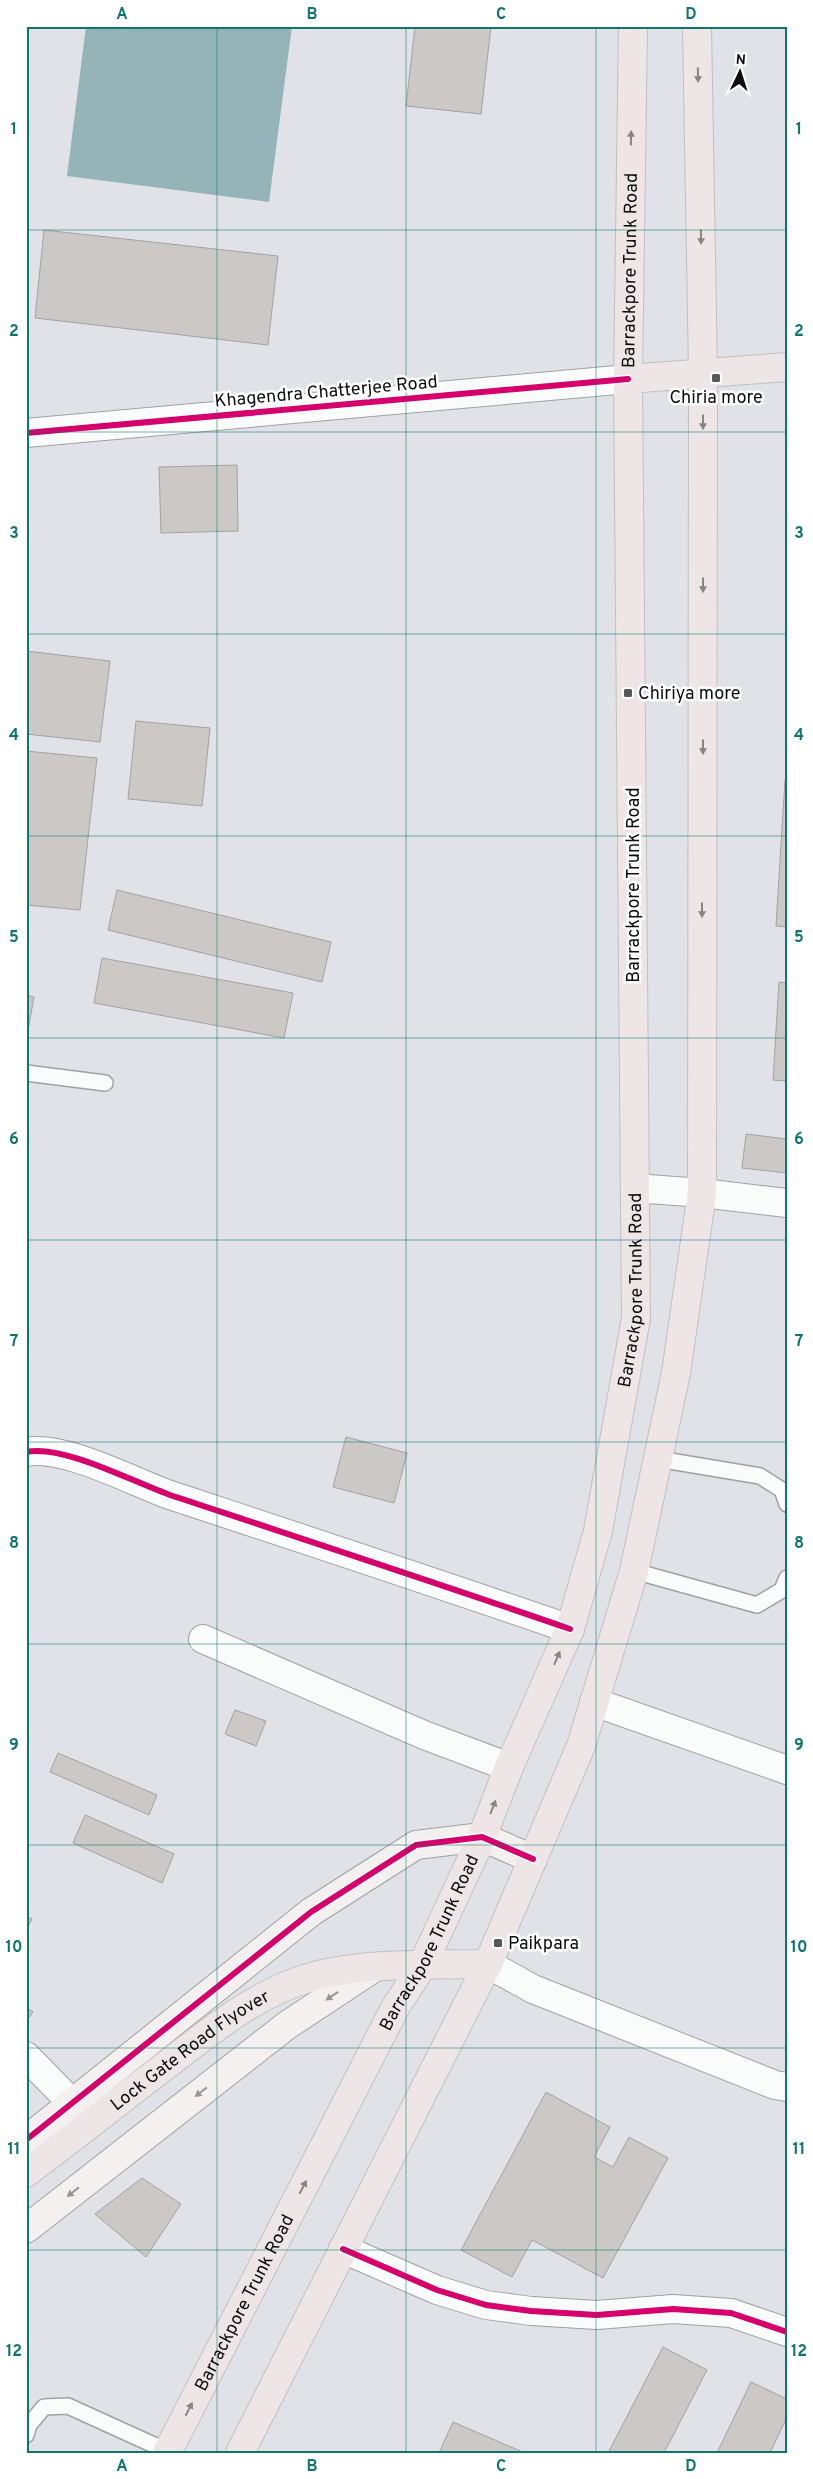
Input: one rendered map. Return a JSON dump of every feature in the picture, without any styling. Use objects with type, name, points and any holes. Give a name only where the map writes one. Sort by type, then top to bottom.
[{"type":"main road","name":"Barrackpore Trunk Road","points":[[167,2452],[395,2008],[422,1966],[482,1837],[509,1766],[534,1714],[570,1629],[598,1531],[636,1318],[628,379],[633,26]]},
{"type":"main road","points":[[240,2453],[488,1964],[581,1746],[634,1571],[676,1373],[702,1193],[704,374],[697,26]]},
{"type":"main road","points":[[628,379],[787,367]]},
{"type":"main road","name":"Lock Gate Road Flyover","points":[[26,2173],[226,2020],[275,1990],[308,1978],[335,1972],[488,1964]]},
{"type":"street","name":"Khagendra Chatterjee Road","points":[[26,433],[628,379]]},
{"type":"street","points":[[636,1188],[702,1193],[787,1203]]},
{"type":"street","points":[[26,1452],[37,1450],[74,1458],[155,1489],[570,1629]]},
{"type":"street","points":[[203,1639],[424,1735],[509,1766]]},
{"type":"street","points":[[594,1702],[787,1770]]},
{"type":"street","points":[[26,2140],[310,1912],[416,1844],[482,1837],[533,1859]]},
{"type":"street","points":[[488,1964],[533,1989],[775,2085],[787,2087]]},
{"type":"street","points":[[26,2229],[286,2026],[372,1969]]},
{"type":"street","points":[[26,2056],[72,2103]]},
{"type":"street","points":[[343,2249],[437,2290],[486,2304],[531,2311],[597,2315],[673,2309],[731,2313],[787,2332]]},
{"type":"lane","points":[[26,1073],[105,1083]]},
{"type":"lane","points":[[658,1459],[760,1476],[782,1490],[787,1504]]},
{"type":"lane","points":[[634,1571],[757,1605],[782,1590],[787,1578]]},
{"type":"lane","points":[[26,2435],[29,2424],[44,2407],[68,2406],[167,2452]]},
{"type":"water","points":[[86,26],[292,26],[269,202],[67,176]]},
{"type":"building","points":[[415,26],[491,26],[481,114],[406,106]]},
{"type":"building","points":[[44,230],[278,256],[268,345],[35,318]]},
{"type":"building","points":[[237,465],[238,531],[161,533],[159,467]]},
{"type":"building","points":[[26,651],[110,661],[100,742],[26,734]]},
{"type":"building","points":[[136,721],[210,728],[202,806],[128,799]]},
{"type":"building","points":[[26,751],[97,758],[80,910],[26,905]]},
{"type":"building","points":[[785,780],[787,780],[787,927],[776,926]]},
{"type":"building","points":[[117,890],[331,942],[322,982],[108,930]]},
{"type":"building","points":[[102,958],[293,993],[284,1038],[94,1003]]},
{"type":"building","points":[[779,982],[787,983],[787,1081],[773,1080]]},
{"type":"building","points":[[26,995],[34,997],[26,1042]]},
{"type":"building","points":[[746,1134],[787,1139],[787,1173],[742,1168]]},
{"type":"building","points":[[346,1437],[407,1453],[394,1503],[333,1487]]},
{"type":"building","points":[[235,1710],[266,1721],[256,1746],[225,1734]]},
{"type":"building","points":[[58,1753],[157,1795],[149,1815],[50,1772]]},
{"type":"building","points":[[85,1815],[174,1854],[162,1883],[73,1843]]},
{"type":"building","points":[[26,1916],[32,1919],[26,1930]]},
{"type":"building","points":[[26,2007],[33,2012],[26,2022]]},
{"type":"building","points":[[546,2092],[610,2127],[594,2157],[613,2167],[629,2137],[668,2158],[603,2278],[532,2240],[512,2277],[461,2250]]},
{"type":"building","points":[[142,2178],[181,2204],[146,2257],[95,2214]]},
{"type":"building","points":[[663,2347],[707,2370],[664,2453],[608,2453]]},
{"type":"building","points":[[751,2382],[787,2399],[787,2417],[770,2453],[717,2453]]},
{"type":"building","points":[[453,2422],[525,2453],[439,2453]]},
{"type":"cycle path","points":[[26,433],[628,379]]},
{"type":"cycle path","points":[[26,1452],[41,1451],[78,1459],[170,1495],[570,1629]]},
{"type":"cycle path","points":[[26,2140],[311,1912],[416,1845],[482,1837],[533,1859]]},
{"type":"cycle path","points":[[343,2249],[437,2290],[486,2305],[531,2311],[597,2315],[673,2309],[731,2313],[787,2332]]},
{"type":"place","name":"Chiria more","points":[[716,378]]},
{"type":"place","name":"Chiriya more","points":[[628,693]]},
{"type":"place","name":"Paikpara","points":[[498,1943]]}]
